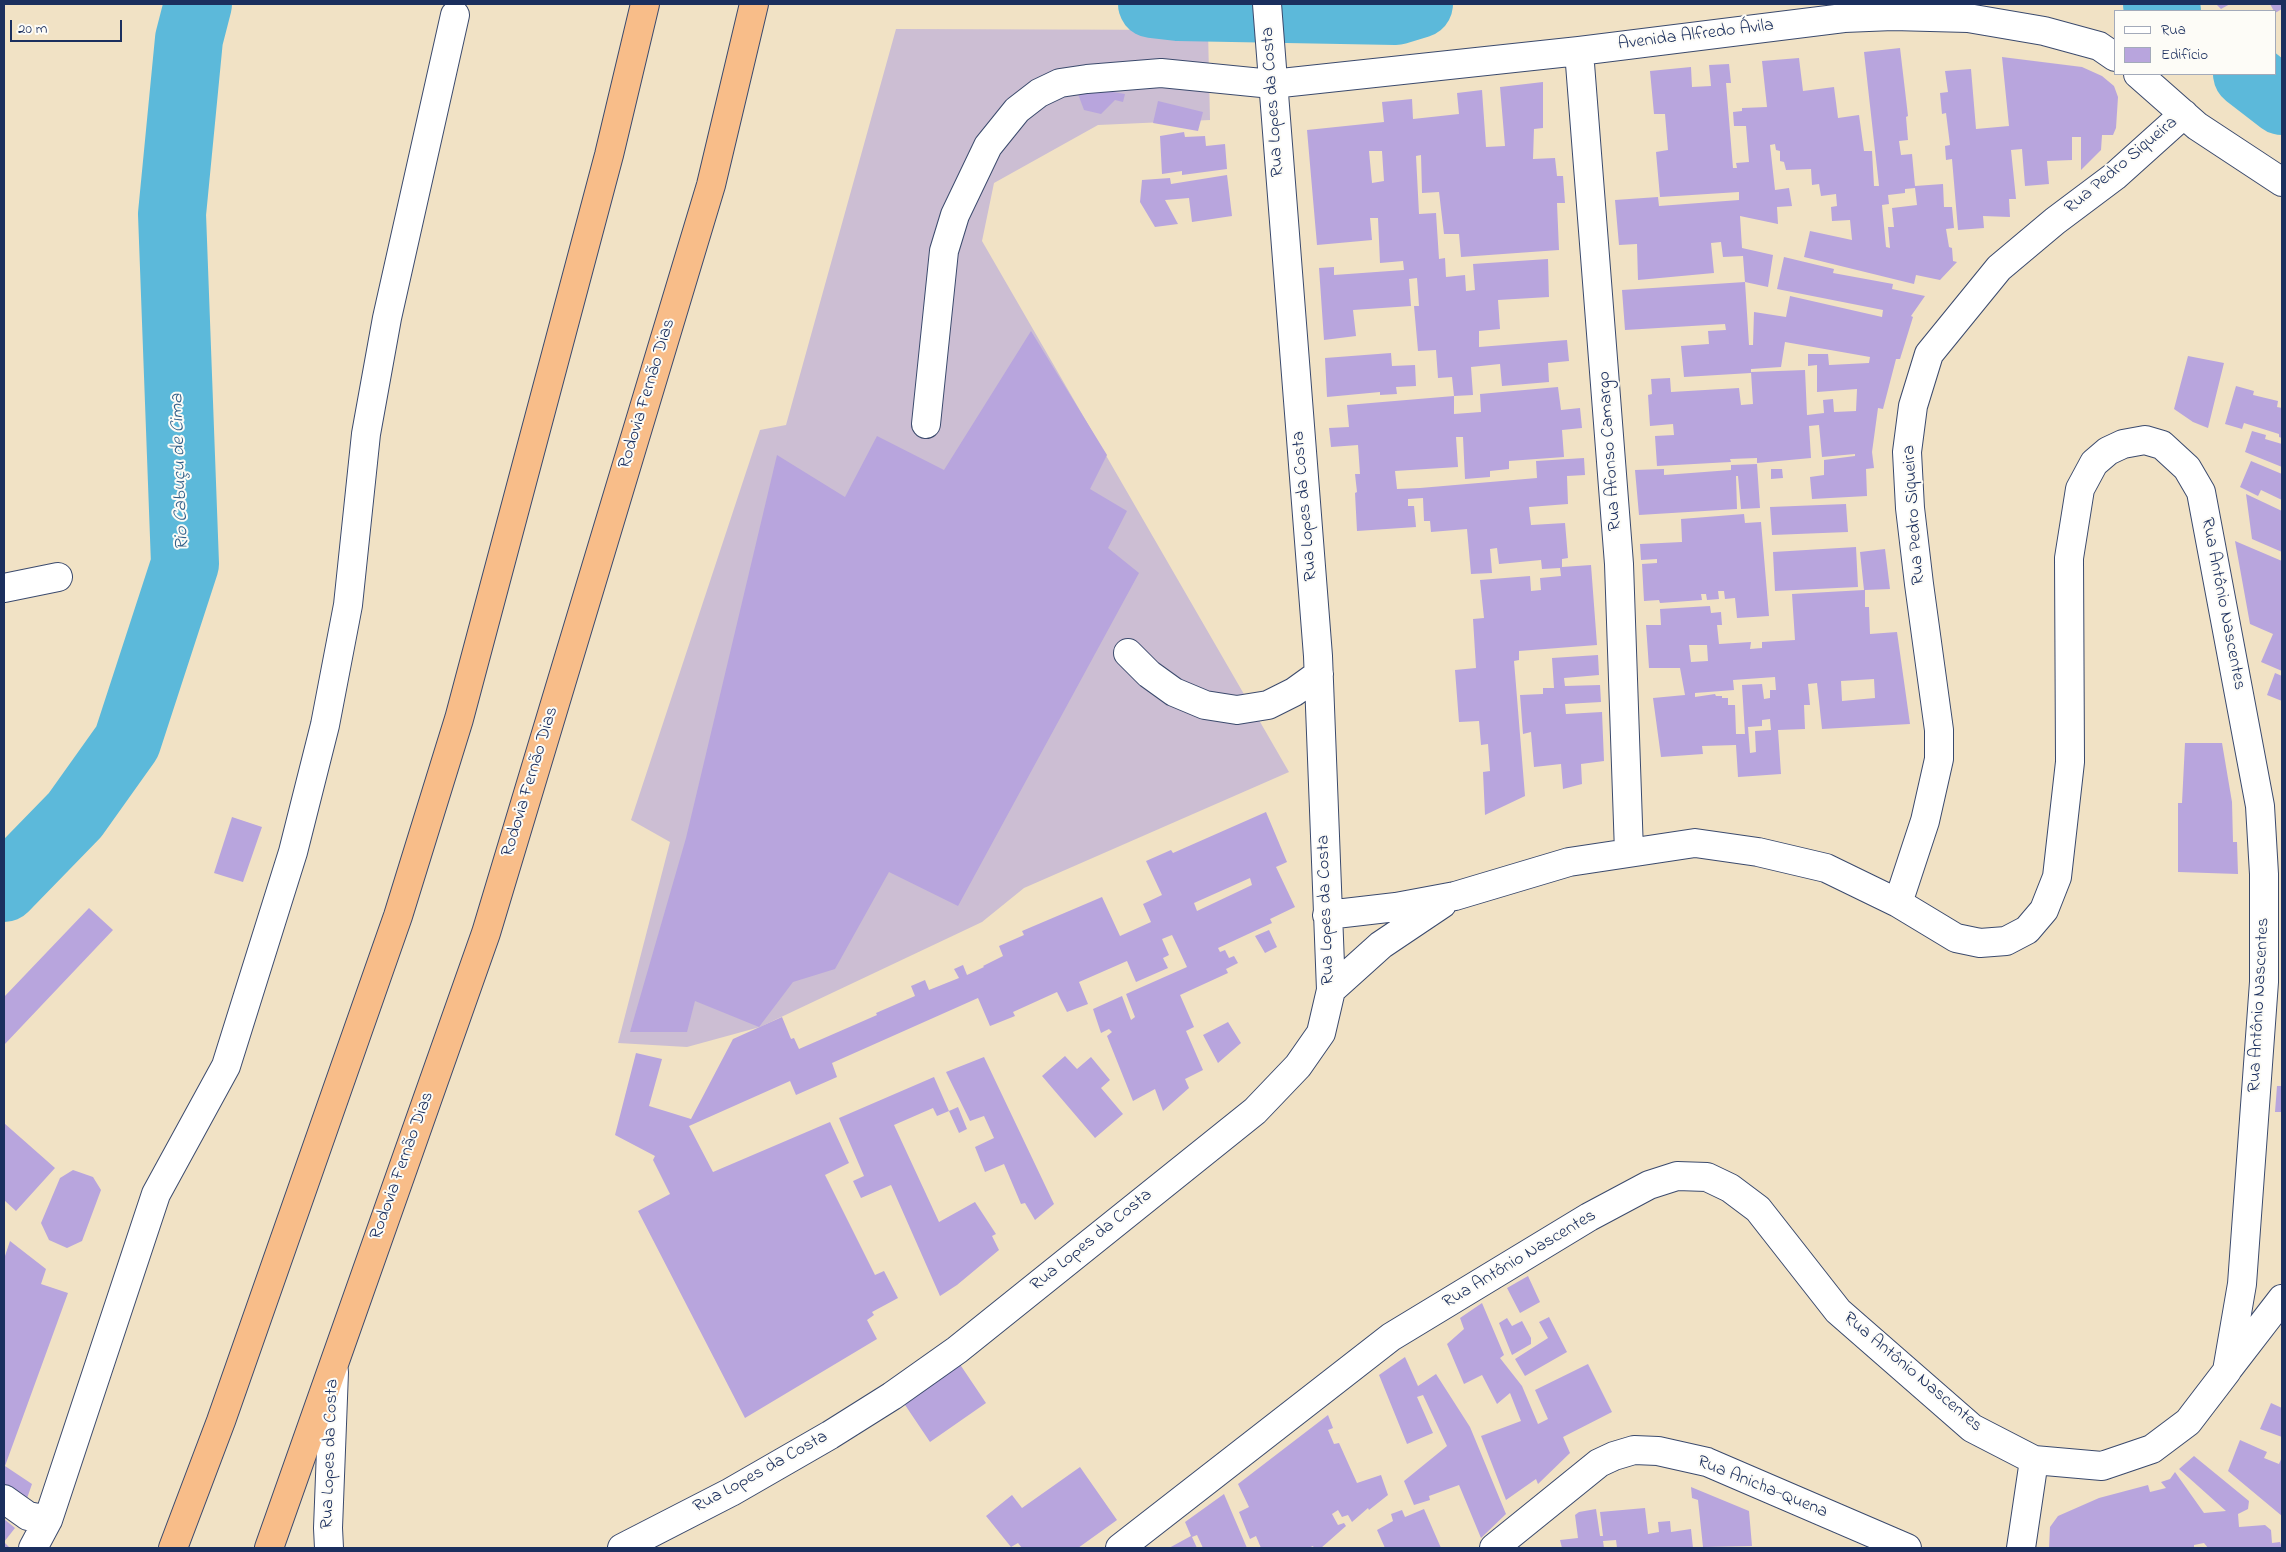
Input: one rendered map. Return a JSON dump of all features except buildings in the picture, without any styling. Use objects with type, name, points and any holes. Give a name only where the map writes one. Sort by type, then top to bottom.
[{"type":"highway","points":[[173,1548],[228,1404],[410,878],[460,719],[609,155],[645,4]]},
{"type":"highway","name":"Rodovia Fernão Dias","points":[[269,1548],[334,1359],[486,933],[711,185],[754,4]]},
{"type":"street","name":"Rua Lopes da Costa","points":[[622,1548],[731,1492],[830,1435],[892,1396],[957,1350],[1255,1111],[1298,1066],[1321,1033],[1331,990],[1319,674],[1267,4]]},
{"type":"street","points":[[33,1548],[48,1520],[156,1194],[226,1066],[293,852],[325,725],[348,605],[366,434],[387,318],[455,14]]},
{"type":"street","name":"Avenida Alfredo Ávila","points":[[926,424],[944,251],[955,215],[988,146],[1017,110],[1038,93],[1053,86],[1087,79],[1161,73],[1272,84],[1580,50],[1844,18],[1893,16],[1968,18],[2044,31],[2099,46],[2114,56]]},
{"type":"street","name":"Rua Afonso Camargo","points":[[1580,50],[1620,564],[1629,852]]},
{"type":"street","points":[[2139,75],[2197,126],[2282,182]]},
{"type":"street","name":"Rua Pedro Siqueira","points":[[1898,903],[1925,821],[1939,759],[1939,730],[1910,508],[1907,452],[1913,406],[1929,354],[1959,314],[1999,268],[2054,221],[2115,176],[2184,114]]},
{"type":"street","name":"Rua Antônio Nascentes","points":[[1120,1548],[1392,1337],[1589,1217],[1649,1185],[1677,1176],[1707,1177],[1730,1188],[1758,1209],[1838,1311],[1972,1428],[2034,1460],[2102,1466],[2152,1450],[2188,1422],[2227,1371],[2242,1274],[2264,982],[2264,874],[2260,806],[2201,492],[2187,468],[2162,445],[2145,440],[2123,444],[2108,451],[2094,463],[2080,489],[2070,558],[2070,762],[2057,878],[2044,910],[2027,930],[2020,934],[2006,941],[1980,943],[1956,938],[1898,903],[1826,868],[1758,852],[1695,843],[1569,862],[1455,896],[1396,907],[1327,915]]},
{"type":"street","points":[[4,588],[58,577]]},
{"type":"street","points":[[1128,653],[1149,674],[1174,692],[1205,705],[1237,710],[1268,705],[1294,692],[1319,674]]},
{"type":"street","name":"Rua Antônio Nascentes","points":[[1331,990],[1381,945],[1455,896]]},
{"type":"street","points":[[2227,1371],[2282,1299]]},
{"type":"street","name":"Rua Lopes da Costa","points":[[329,1548],[328,1528],[334,1359]]},
{"type":"street","name":"Rua Anicha-Quena","points":[[1494,1548],[1599,1463],[1634,1450],[1658,1451],[1706,1462],[1907,1548]]},
{"type":"street","points":[[2021,1548],[2034,1460]]},
{"type":"street","points":[[4,1499],[28,1516],[48,1520]]},
{"type":"shaded area","points":[[896,29],[1208,30],[1210,120],[1098,125],[994,183],[982,241],[1289,772],[1024,888],[982,922],[760,1027],[687,1047],[618,1043],[670,842],[631,820],[760,430],[786,425]]},
{"type":"waterway","name":"Rio Cabuçu de Cima","points":[[4,888],[75,815],[127,742],[185,564],[172,214],[189,39],[198,4]]},
{"type":"waterway","points":[[1152,4],[1178,7],[1396,11],[1419,4]]},
{"type":"waterway","points":[[2157,4],[2166,10]]},
{"type":"waterway","points":[[2248,75],[2282,101]]}]
